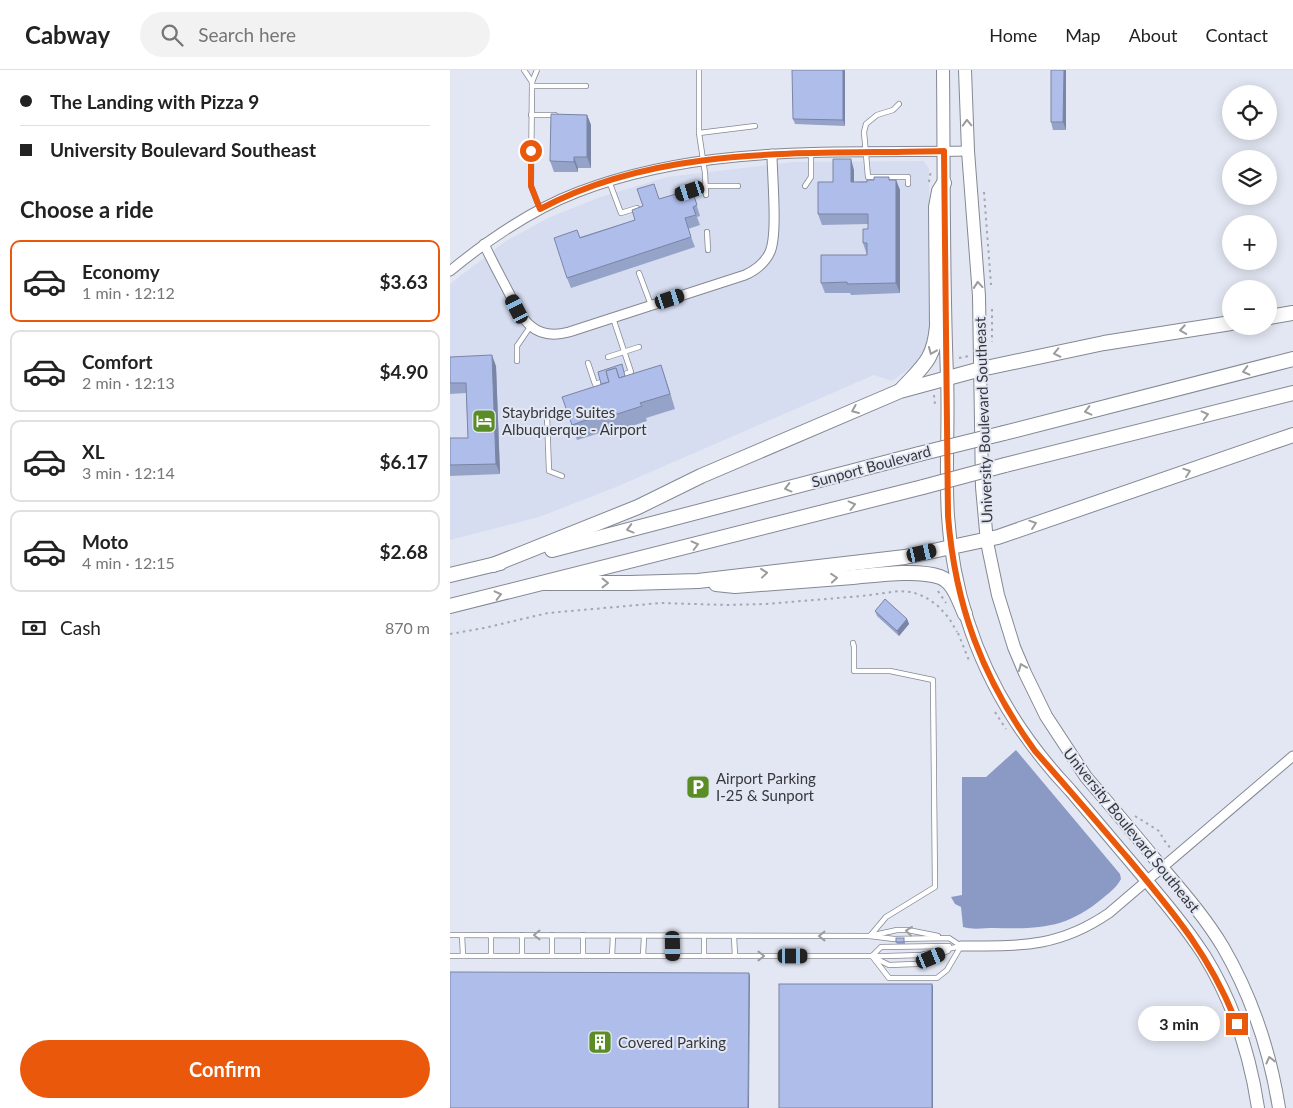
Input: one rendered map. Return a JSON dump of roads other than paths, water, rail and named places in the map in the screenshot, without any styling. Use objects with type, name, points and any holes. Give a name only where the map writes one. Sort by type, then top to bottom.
[{"type":"main road","name":"University Boulevard Southeast","points":[[944,70],[947,491],[953,565],[965,614],[993,684],[1020,729],[1052,771],[1191,935],[1228,1002],[1244,1046],[1258,1108]]},
{"type":"main road","name":"University Boulevard Southeast","points":[[965,70],[968,151],[979,296],[982,487],[992,568],[1006,621],[1025,672],[1043,711],[1059,737],[1086,777],[1208,923],[1236,970],[1264,1040],[1279,1108]]},
{"type":"main road","points":[[900,391],[927,361],[935,343],[936,207],[938,191],[944,183]]},
{"type":"main road","points":[[1277,316],[1293,313]]},
{"type":"main road","points":[[493,565],[638,507],[701,476],[900,391],[981,369],[1104,343],[1222,324]]},
{"type":"main road","name":"Sunport Boulevard","points":[[450,575],[1293,359]]},
{"type":"main road","points":[[450,606],[922,488],[1293,392]]},
{"type":"main road","points":[[546,583],[698,581],[905,557],[998,537],[1293,435]]},
{"type":"main road","points":[[698,581],[735,586],[895,573],[923,574],[941,577],[948,583],[954,590],[965,614]]},
{"type":"street","points":[[450,271],[484,244],[540,209],[578,192],[640,172],[702,160],[772,154],[968,151]]},
{"type":"street","points":[[484,244],[520,316],[530,327],[544,333],[561,334],[613,318],[745,275],[763,263],[771,251],[774,238],[772,154]]},
{"type":"street","points":[[961,946],[1018,946],[1050,942],[1081,930],[1109,913],[1293,756]]},
{"type":"lane","points":[[524,70],[532,84]]},
{"type":"lane","points":[[537,70],[532,84],[531,186],[540,209]]},
{"type":"lane","points":[[699,70],[699,133],[706,195]]},
{"type":"lane","points":[[532,84],[586,86]]},
{"type":"lane","points":[[900,104],[893,110],[877,115],[866,124],[864,132],[868,177],[908,177],[908,184]]},
{"type":"lane","points":[[531,116],[565,116]]},
{"type":"lane","points":[[699,133],[755,126]]},
{"type":"lane","points":[[805,186],[811,177],[812,153]]},
{"type":"lane","points":[[609,181],[621,213],[643,206]]},
{"type":"lane","points":[[678,195],[705,186],[738,186]]},
{"type":"lane","points":[[707,232],[708,250]]},
{"type":"lane","points":[[639,273],[651,305]]},
{"type":"lane","points":[[613,318],[631,372],[625,374]]},
{"type":"lane","points":[[517,361],[517,346],[530,327]]},
{"type":"lane","points":[[608,357],[639,347]]},
{"type":"lane","points":[[588,363],[595,384],[601,382]]},
{"type":"lane","points":[[547,416],[549,471],[562,476]]},
{"type":"lane","points":[[853,643],[854,671],[890,670],[933,680],[935,887],[886,917],[870,936]]},
{"type":"lane","points":[[870,936],[897,930],[908,930],[949,938],[961,946]]},
{"type":"lane","points":[[450,935],[870,936],[949,938]]},
{"type":"lane","points":[[462,935],[463,956]]},
{"type":"lane","points":[[491,935],[491,956]]},
{"type":"lane","points":[[522,935],[522,956]]},
{"type":"lane","points":[[552,935],[552,956]]},
{"type":"lane","points":[[583,935],[583,956]]},
{"type":"lane","points":[[612,956],[613,936]]},
{"type":"lane","points":[[643,956],[644,936]]},
{"type":"lane","points":[[673,936],[673,956]]},
{"type":"lane","points":[[704,936],[704,956]]},
{"type":"lane","points":[[734,936],[735,956]]},
{"type":"lane","points":[[872,956],[882,947],[961,946]]},
{"type":"lane","points":[[450,956],[872,956],[921,955],[961,946]]},
{"type":"lane","points":[[872,956],[889,965],[916,964],[961,946]]},
{"type":"lane","points":[[872,956],[889,978],[937,978],[947,970],[961,946]]},
{"type":"water","points":[[1016,750],[1120,874],[1121,879],[1113,889],[1090,908],[1077,916],[1052,925],[1025,928],[975,929],[963,927],[961,907],[955,904],[951,897],[962,895],[962,777],[986,777]]},
{"type":"place","name":"Staybridge Suites Albuquerque - Airport","points":[[484,421]]},
{"type":"place","name":"Airport Parking I-25 & Sunport","points":[[698,787]]},
{"type":"place","name":"Covered Parking","points":[[600,1042]]}]
